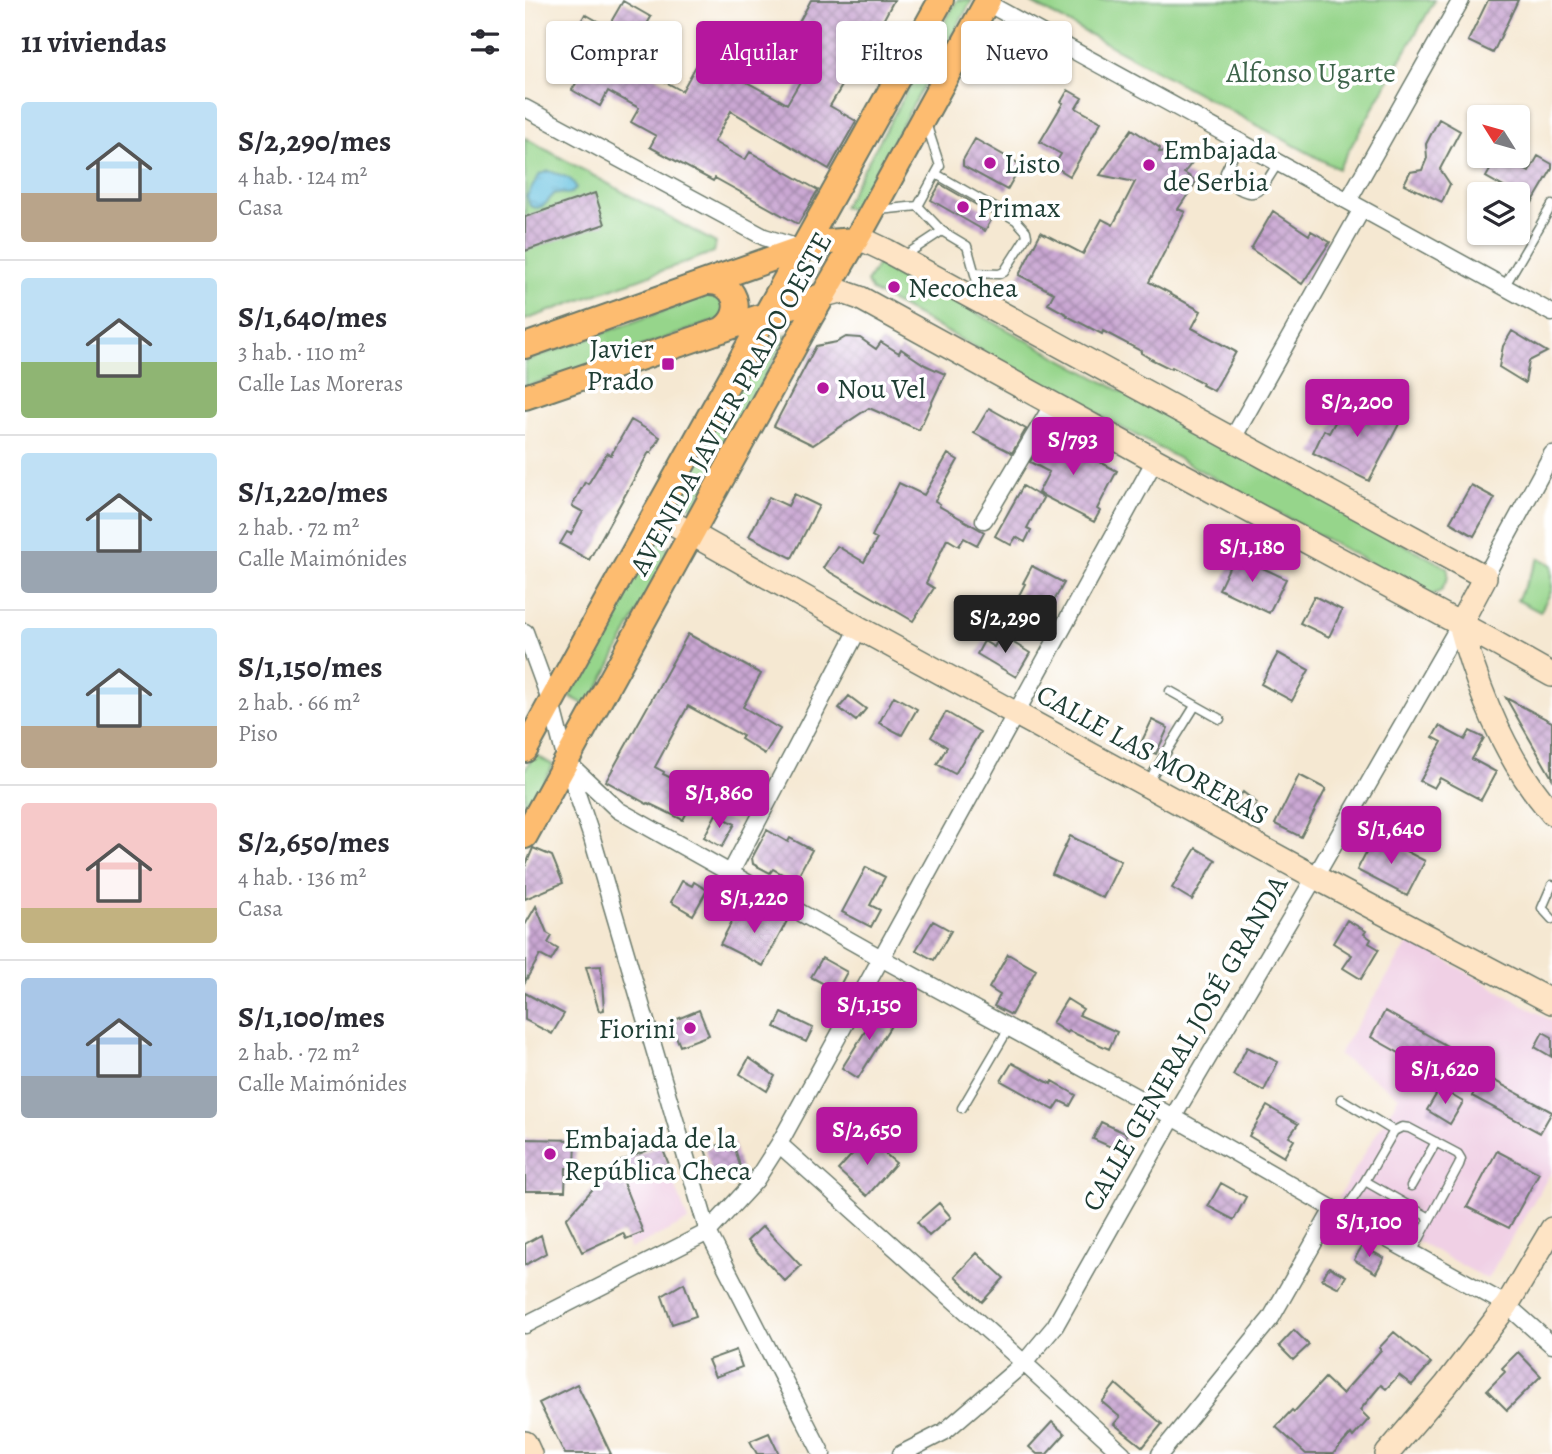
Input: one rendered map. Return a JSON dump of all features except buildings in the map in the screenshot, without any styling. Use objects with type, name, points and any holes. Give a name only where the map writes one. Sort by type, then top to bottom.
[{"type":"main road","name":"AVENIDA JAVIER PRADO OESTE","points":[[525,750],[801,248],[941,0]]},
{"type":"main road","name":"AVENIDA JAVIER PRADO OESTE","points":[[525,836],[988,1]]},
{"type":"main road","points":[[525,346],[801,248],[856,240]]},
{"type":"main road","points":[[707,282],[723,285],[734,296],[735,314],[733,320],[723,329]]},
{"type":"main road","points":[[525,397],[824,295]]},
{"type":"street","points":[[1233,438],[1461,0]]},
{"type":"street","points":[[988,1],[1552,313]]},
{"type":"street","points":[[525,107],[764,237],[801,248]]},
{"type":"street","points":[[856,240],[868,242],[900,258],[1485,577]]},
{"type":"street","points":[[824,295],[839,291],[860,298],[1552,675]]},
{"type":"street","points":[[984,520],[1053,404]]},
{"type":"street","name":"CALLE GENERAL JOSÉ GRANDA","points":[[901,1454],[944,1432],[1024,1363],[1055,1326],[1173,1117],[1460,624],[1552,454]]},
{"type":"street","points":[[525,1325],[708,1232],[756,1180],[779,1144],[1155,460]]},
{"type":"street","name":"CALLE LAS MORERAS","points":[[655,513],[859,628],[1315,877],[1552,1002]]},
{"type":"street","points":[[1460,624],[1477,677],[1512,758],[1552,813]]},
{"type":"street","points":[[731,872],[859,628]]},
{"type":"street","points":[[525,632],[551,703],[566,761],[592,838],[708,1232],[822,1454]]},
{"type":"street","points":[[566,761],[618,810],[1507,1305],[1552,1345]]},
{"type":"street","points":[[779,1144],[1123,1454]]},
{"type":"street","points":[[1160,1454],[1271,1318],[1338,1211]]},
{"type":"street","points":[[1391,1453],[1507,1305],[1552,1229]]},
{"type":"street","points":[[525,1443],[530,1454]]},
{"type":"lane","points":[[918,206],[940,166],[924,117]]},
{"type":"lane","points":[[1240,142],[1225,172],[1225,179],[1241,192],[1256,193],[1278,163]]},
{"type":"lane","points":[[936,174],[1016,220],[1026,231],[1027,236],[1004,272],[975,273]]},
{"type":"lane","points":[[1504,287],[1552,205]]},
{"type":"lane","points":[[872,210],[918,206]]},
{"type":"lane","points":[[918,206],[941,231],[967,246],[983,303]]},
{"type":"lane","points":[[900,258],[941,231]]},
{"type":"lane","points":[[1170,691],[1220,719]]},
{"type":"lane","points":[[1146,784],[1195,706]]},
{"type":"lane","points":[[1552,885],[1542,908],[1552,919]]},
{"type":"lane","points":[[962,1108],[1009,1028]]},
{"type":"lane","points":[[1341,1099],[1394,1131]]},
{"type":"lane","points":[[1338,1211],[1365,1181],[1394,1131],[1402,1127],[1409,1128],[1458,1154],[1461,1160],[1459,1165],[1412,1252]]},
{"type":"lane","points":[[1411,1186],[1436,1142]]},
{"type":"lane","points":[[1365,1181],[1430,1218]]},
{"type":"shaded area","points":[[1410,940],[1552,1021],[1552,1171],[1487,1279],[1338,1198],[1399,1096],[1338,1055]]},
{"type":"shaded area","points":[[661,1145],[688,1221],[630,1249],[598,1171]]},
{"type":"green space","points":[[957,0],[972,0],[947,44],[945,21]]},
{"type":"green space","name":"Alfonso Ugarte","points":[[1026,0],[1435,0],[1338,169],[1072,25],[1072,21],[1065,21]]},
{"type":"green space","points":[[911,84],[925,84],[854,210],[843,207]]},
{"type":"green space","points":[[525,138],[716,243],[714,252],[525,320]]},
{"type":"green space","points":[[878,264],[886,264],[1448,568],[1448,577],[1441,591],[1430,596],[872,291],[867,282]]},
{"type":"green space","points":[[720,293],[729,301],[721,319],[525,387],[525,361]]},
{"type":"green space","points":[[788,334],[694,508],[671,495],[758,347]]},
{"type":"green space","points":[[651,539],[670,550],[589,707],[569,696]]},
{"type":"green space","points":[[1539,558],[1552,565],[1552,590],[1540,612],[1517,600]]},
{"type":"green space","points":[[534,754],[553,765],[525,816],[525,770]]},
{"type":"water","points":[[549,171],[569,178],[576,188],[569,194],[555,193],[542,207],[530,206],[527,196],[540,174]]},
{"type":"place","name":"Listo","points":[[990,163]]},
{"type":"place","name":"Embajada de Serbia","points":[[1149,165]]},
{"type":"place","name":"Primax","points":[[963,207]]},
{"type":"place","name":"Necochea","points":[[894,287]]},
{"type":"place","name":"Javier Prado","points":[[668,364]]},
{"type":"place","name":"Nou Vel","points":[[823,388]]},
{"type":"place","name":"Fiorini","points":[[690,1028]]},
{"type":"place","name":"Embajada de la República Checa","points":[[550,1154]]}]
